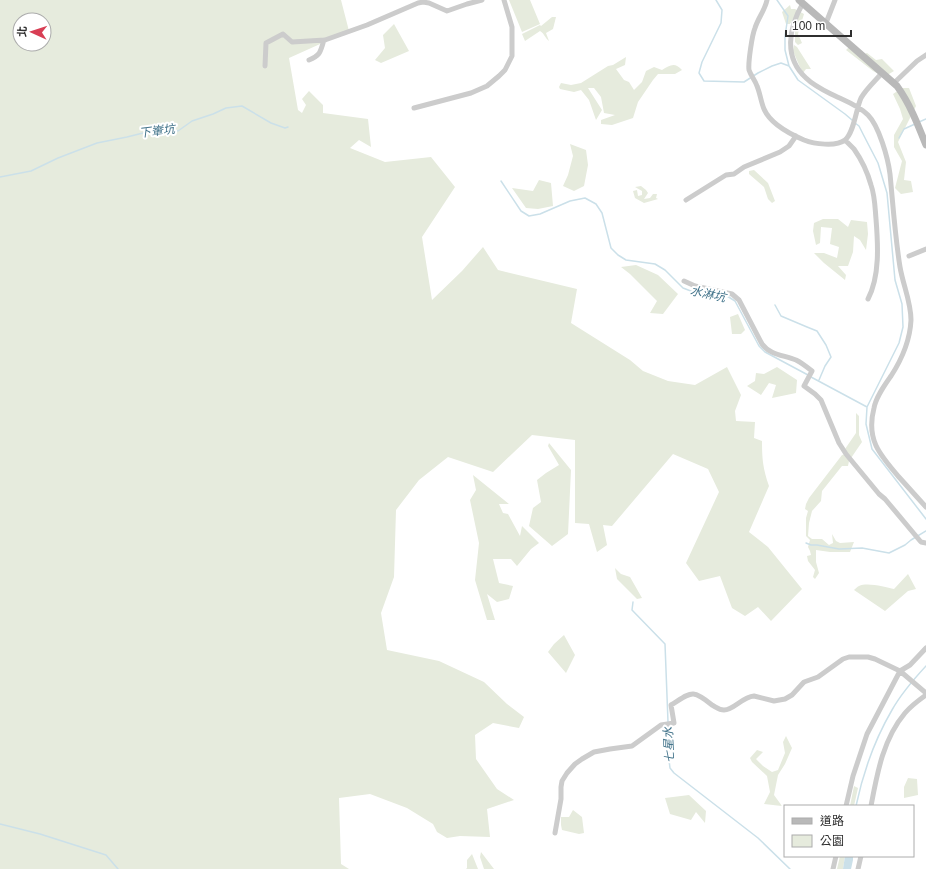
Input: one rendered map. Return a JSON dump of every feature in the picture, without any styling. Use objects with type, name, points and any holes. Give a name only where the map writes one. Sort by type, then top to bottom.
[{"type":"main road","points":[[801,2],[894,83],[909,105],[926,145]]},
{"type":"street","points":[[265,66],[266,43],[283,34],[292,42],[325,40],[367,26],[418,3],[427,2],[448,11],[482,0]]},
{"type":"street","points":[[414,108],[471,93],[488,85],[505,70],[512,56],[512,27],[504,0]]},
{"type":"street","points":[[767,0],[754,28],[749,69],[758,88],[762,105],[772,121],[796,136],[812,143],[839,143],[845,140],[850,134],[858,107],[864,94],[882,72]]},
{"type":"street","points":[[826,23],[835,0]]},
{"type":"street","points":[[801,2],[791,32],[790,44],[796,65],[810,82],[826,92],[858,107],[868,115],[876,128],[887,159],[897,246],[908,300],[910,332],[900,361],[881,391],[874,407],[871,429],[875,444],[883,458],[926,507]]},
{"type":"street","points":[[309,60],[318,56],[325,40]]},
{"type":"street","points":[[894,83],[917,61],[926,55]]},
{"type":"street","points":[[686,200],[726,175],[734,174],[744,167],[780,152],[789,146],[796,136]]},
{"type":"street","points":[[845,140],[853,148],[860,160],[871,184],[875,201],[878,241],[877,258],[873,289],[868,298]]},
{"type":"street","points":[[909,256],[926,250]]},
{"type":"street","points":[[684,281],[695,286],[732,294],[737,297],[764,347],[772,352],[801,363],[812,371],[804,386],[822,400],[839,443],[846,454],[911,531],[923,543]]},
{"type":"street","points":[[846,805],[853,776],[867,734],[900,671],[910,665],[926,648]]},
{"type":"street","points":[[555,833],[561,799],[562,781],[575,764],[594,752],[632,746],[661,725],[674,723],[671,705],[688,695],[696,694],[721,710],[730,709],[745,698],[751,696],[774,701],[781,700],[792,695],[804,682],[818,677],[845,658],[873,658],[900,671],[926,694],[908,709],[893,731],[882,757],[876,777],[871,805]]},
{"type":"street","points":[[834,869],[836,857]]},
{"type":"street","points":[[858,869],[861,857]]},
{"type":"green space","points":[[0,0],[341,0],[349,31],[289,58],[298,110],[302,113],[306,105],[302,99],[309,91],[323,105],[323,113],[368,119],[371,147],[359,140],[350,148],[385,162],[431,157],[455,187],[422,237],[432,300],[462,271],[483,247],[498,270],[577,289],[571,323],[630,360],[643,371],[668,381],[695,385],[727,367],[741,395],[735,411],[736,421],[755,422],[754,438],[762,441],[763,464],[769,486],[749,532],[768,547],[802,589],[771,621],[758,607],[745,616],[732,608],[720,576],[699,581],[686,563],[719,492],[708,469],[673,454],[612,526],[603,525],[607,545],[597,552],[589,524],[575,523],[575,440],[532,435],[493,472],[448,457],[419,480],[396,510],[394,577],[381,613],[387,650],[439,661],[484,682],[507,704],[524,717],[519,728],[493,723],[475,735],[476,759],[497,789],[514,800],[487,809],[490,837],[460,836],[447,838],[437,832],[433,824],[407,808],[370,794],[339,798],[341,864],[349,869],[0,869]]},
{"type":"green space","points":[[509,0],[530,0],[540,24],[522,32]]},
{"type":"green space","points":[[790,5],[791,9],[795,9],[804,14],[798,34],[802,43],[798,45],[795,42],[795,25],[793,19],[790,24],[786,24],[782,12]]},
{"type":"green space","points":[[552,17],[556,17],[553,29],[546,33],[549,41],[540,31],[525,41],[522,34],[540,25],[541,26]]},
{"type":"green space","points":[[394,24],[409,51],[381,63],[375,60],[385,48],[383,35]]},
{"type":"green space","points":[[794,45],[797,47],[811,69],[806,69],[803,73],[793,51]]},
{"type":"green space","points":[[849,47],[859,56],[867,53],[876,60],[882,59],[894,71],[884,77],[873,71],[846,50]]},
{"type":"green space","points":[[626,57],[625,65],[616,69],[624,80],[629,82],[634,90],[642,82],[646,71],[654,67],[662,70],[675,65],[682,70],[675,74],[658,74],[638,102],[633,118],[612,125],[601,124],[601,120],[615,115],[604,113],[601,97],[594,88],[588,88],[602,110],[596,120],[589,100],[581,90],[574,92],[560,89],[559,87],[561,83],[571,85],[581,83],[608,66],[613,65]]},
{"type":"green space","points":[[902,88],[909,88],[916,106],[898,142],[906,162],[904,180],[911,181],[913,192],[901,194],[895,188],[902,161],[894,147],[894,135],[903,119],[893,94]]},
{"type":"green space","points":[[570,144],[586,150],[588,165],[584,186],[574,191],[563,186],[568,175],[573,156]]},
{"type":"green space","points":[[754,170],[768,183],[775,201],[772,203],[768,199],[764,187],[749,174],[749,171]]},
{"type":"green space","points":[[539,180],[551,183],[553,206],[538,209],[526,208],[512,188],[533,191]]},
{"type":"green space","points":[[641,186],[648,193],[644,199],[650,198],[653,194],[657,194],[656,198],[658,199],[644,203],[635,198],[633,191],[637,190],[638,196],[642,195],[642,191],[635,187]]},
{"type":"green space","points":[[823,219],[838,219],[848,227],[851,220],[867,222],[868,234],[866,250],[860,240],[854,236],[853,252],[848,266],[838,266],[846,275],[845,280],[814,253],[824,253],[837,258],[839,247],[830,244],[832,228],[821,227],[820,243],[816,245],[813,231],[814,223]]},
{"type":"green space","points":[[636,265],[658,275],[678,294],[663,314],[650,313],[657,301],[621,267]]},
{"type":"green space","points":[[738,314],[745,330],[741,334],[732,334],[730,317]]},
{"type":"green space","points":[[777,367],[797,380],[796,393],[772,398],[776,385],[769,383],[761,395],[747,386],[755,381],[756,373],[764,374]]},
{"type":"green space","points":[[856,413],[859,416],[859,435],[862,442],[849,461],[848,466],[842,466],[822,491],[821,501],[812,511],[808,536],[812,539],[822,539],[829,545],[833,543],[832,534],[836,541],[840,543],[854,542],[850,552],[816,550],[816,562],[819,573],[815,579],[813,577],[815,570],[808,561],[807,556],[811,555],[808,547],[810,540],[806,536],[806,518],[808,511],[805,509],[806,504],[842,455],[846,454],[845,449],[856,433]]},
{"type":"green space","points":[[549,443],[571,470],[568,534],[552,546],[529,526],[533,508],[541,502],[537,480],[559,465],[548,446]]},
{"type":"green space","points":[[473,475],[509,504],[499,504],[503,513],[508,514],[520,536],[522,526],[539,543],[531,549],[517,566],[511,559],[493,559],[499,583],[513,586],[509,599],[497,602],[487,594],[495,620],[487,620],[475,580],[479,543],[470,500],[476,490]]},
{"type":"green space","points":[[615,568],[621,574],[630,577],[642,598],[637,599],[617,579]]},
{"type":"green space","points":[[908,574],[916,589],[908,591],[885,611],[854,590],[859,586],[867,584],[894,589]]},
{"type":"green space","points":[[564,635],[575,655],[566,673],[548,652]]},
{"type":"green space","points":[[786,736],[792,748],[778,775],[774,795],[782,806],[764,804],[770,792],[767,776],[752,762],[750,758],[757,750],[763,752],[756,759],[772,772],[778,770],[785,753],[783,742]]},
{"type":"green space","points":[[908,778],[917,779],[918,795],[904,798],[904,787]]},
{"type":"green space","points":[[854,786],[858,788],[854,805],[850,805]]},
{"type":"green space","points":[[689,795],[706,811],[705,823],[696,812],[691,820],[670,814],[665,798]]},
{"type":"green space","points":[[573,810],[582,817],[584,833],[579,834],[562,830],[561,817],[569,817]]},
{"type":"green space","points":[[481,852],[494,869],[484,869],[480,857]]},
{"type":"green space","points":[[472,854],[478,869],[466,869],[467,860]]},
{"type":"green space","points":[[840,857],[845,857],[843,869],[837,869]]},
{"type":"water","points":[[845,857],[853,857],[851,869],[843,869]]},
{"type":"waterway","points":[[716,0],[722,10],[721,23],[702,62],[699,73],[704,81],[744,82],[772,66],[781,63],[789,66]]},
{"type":"waterway","points":[[777,0],[788,16],[785,36],[785,50],[789,66],[798,80],[852,120]]},
{"type":"waterway","name":"下輋坑","points":[[0,177],[31,171],[58,158],[97,143],[155,130],[178,131],[192,121],[226,108],[242,106],[271,123],[285,128],[288,127]]},
{"type":"waterway","points":[[919,122],[926,119]]},
{"type":"waterway","points":[[855,123],[859,126],[878,163],[887,193],[895,280],[902,304],[903,327],[899,343],[867,407],[866,424],[872,449],[926,519]]},
{"type":"waterway","points":[[899,138],[904,129],[915,124]]},
{"type":"waterway","name":"水淋坑","points":[[501,181],[521,211],[529,216],[540,214],[570,201],[585,198],[596,204],[602,213],[611,248],[618,255],[626,260],[655,264],[665,270],[683,288],[696,293],[727,296],[735,301],[759,346],[765,352],[808,375]]},
{"type":"waterway","points":[[775,305],[781,316],[817,331],[826,345],[831,357],[819,380]]},
{"type":"waterway","name":"水淋坑","points":[[811,377],[867,407]]},
{"type":"waterway","points":[[806,543],[839,549],[862,548],[889,553],[905,545],[926,531]]},
{"type":"waterway","name":"七星水","points":[[633,602],[632,610],[665,644],[668,722]]},
{"type":"waterway","points":[[856,805],[870,756],[886,721],[904,692],[926,666]]},
{"type":"waterway","name":"七星水","points":[[668,726],[670,768],[674,773],[758,838],[790,869]]},
{"type":"waterway","points":[[0,824],[40,834],[106,855],[118,869]]}]
